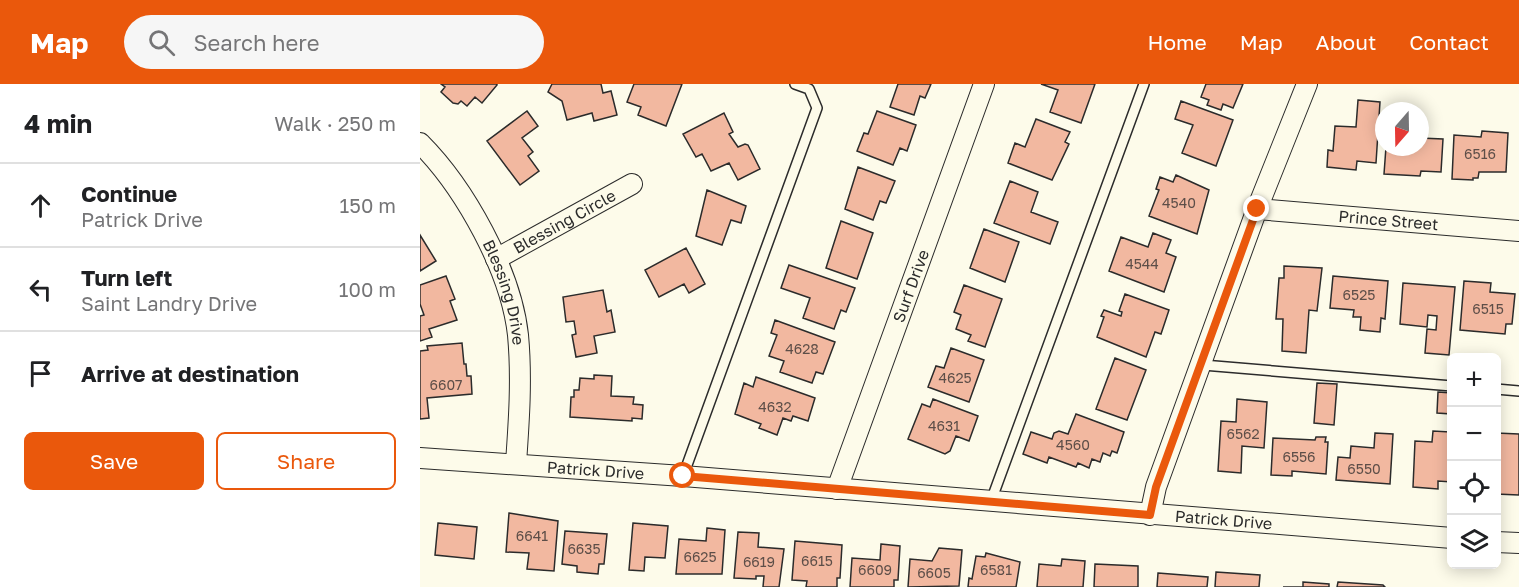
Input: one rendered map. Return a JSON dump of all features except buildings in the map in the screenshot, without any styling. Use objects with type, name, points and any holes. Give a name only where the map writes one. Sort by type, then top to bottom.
[{"type":"street","name":"Surf Drive","points":[[837,489],[984,84]]},
{"type":"street","points":[[1150,515],[1156,487],[1203,365],[1257,209],[1307,84]]},
{"type":"street","name":"Blessing Drive","points":[[420,143],[439,162],[460,190],[496,259],[518,333],[519,417],[516,463]]},
{"type":"street","name":"Blessing Circle","points":[[496,259],[632,184]]},
{"type":"street","name":"Prince Street","points":[[1257,209],[1519,231]]},
{"type":"street","name":"Patrick Drive","points":[[420,458],[516,463],[1447,538]]},
{"type":"street","points":[[1501,542],[1519,543]]},
{"type":"lane","points":[[683,476],[817,108],[809,89],[795,84]]},
{"type":"lane","points":[[991,501],[1144,84]]},
{"type":"lane","points":[[1203,365],[1447,386]]},
{"type":"lane","points":[[1501,389],[1519,391]]},
{"type":"route","points":[[683,476],[1150,515],[1156,487],[1203,365],[1257,209]]}]
